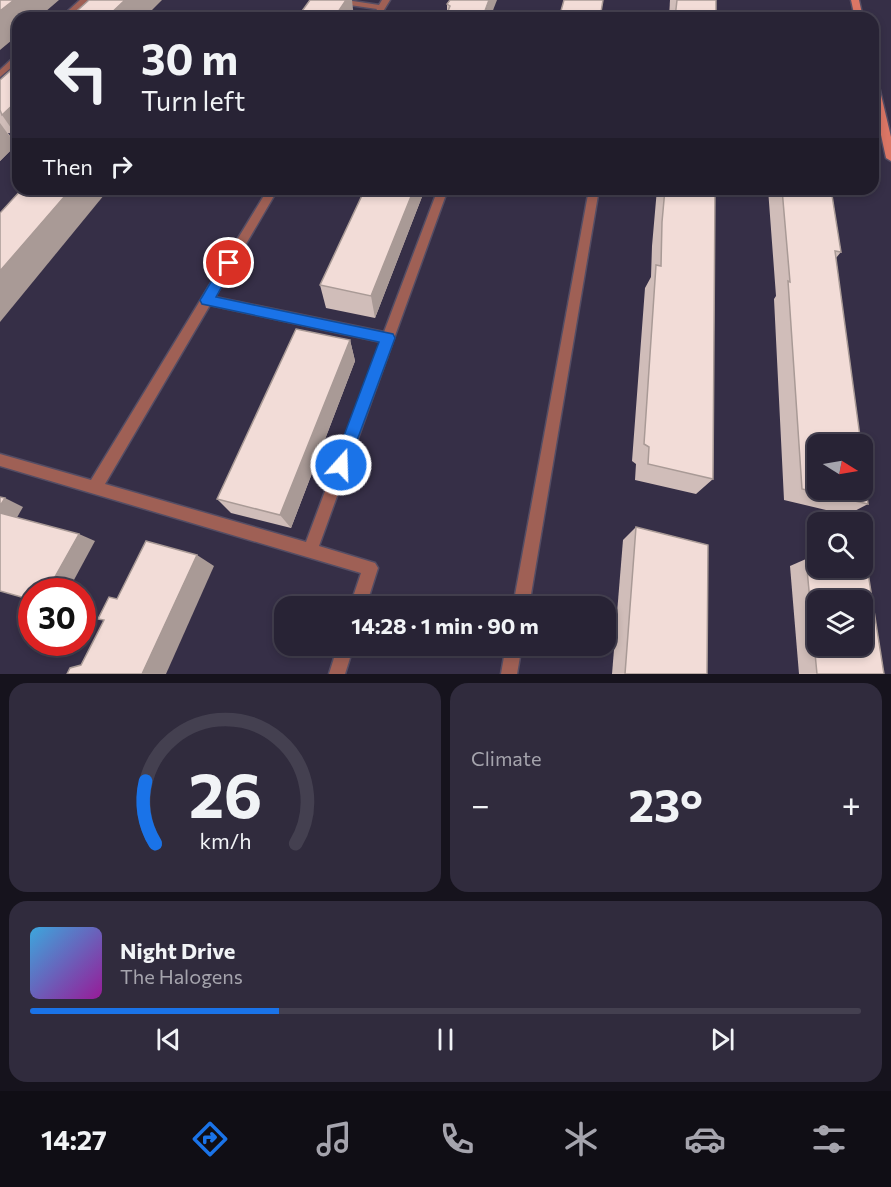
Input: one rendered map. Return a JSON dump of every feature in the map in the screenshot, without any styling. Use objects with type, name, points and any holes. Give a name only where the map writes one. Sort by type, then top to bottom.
[{"type":"main road","points":[[879,105],[891,158]]},
{"type":"street","points":[[71,12],[84,0]]},
{"type":"street","points":[[329,0],[383,4]]},
{"type":"street","points":[[0,74],[12,63]]},
{"type":"street","points":[[95,487],[269,195]]},
{"type":"street","points":[[309,550],[441,195]]},
{"type":"street","points":[[523,596],[593,195]]},
{"type":"street","points":[[207,300],[388,338]]},
{"type":"street","points":[[0,460],[370,568],[361,596]]},
{"type":"street","points":[[337,674],[343,656]]},
{"type":"street","points":[[509,674],[512,656]]},
{"type":"building","points":[[0,0],[14,0],[0,11]]},
{"type":"building","points":[[89,0],[125,0],[112,12],[76,12]]},
{"type":"building","points":[[310,0],[346,0],[338,12],[301,12]]},
{"type":"building","points":[[450,0],[489,0],[484,12],[448,11],[450,6],[447,4]]},
{"type":"building","points":[[564,0],[603,0],[601,12],[561,12]]},
{"type":"building","points":[[677,0],[716,0],[716,12],[676,12]]},
{"type":"building","points":[[12,69],[12,106],[2,115],[0,110],[0,80]]},
{"type":"building","points":[[16,195],[66,195],[0,271],[0,213]]},
{"type":"building","points":[[362,195],[412,195],[371,296],[320,285]]},
{"type":"building","points":[[664,195],[715,195],[713,479],[648,464],[649,447],[644,444],[656,265],[661,266]]},
{"type":"building","points":[[783,195],[832,195],[841,252],[835,251],[860,434],[807,434],[807,490],[802,489],[788,281],[790,282]]},
{"type":"building","points":[[296,329],[350,340],[280,515],[217,499]]},
{"type":"building","points":[[850,500],[867,500],[868,504]]},
{"type":"building","points":[[0,513],[79,534],[54,578],[18,578],[18,596],[0,591]]},
{"type":"building","points":[[636,527],[708,545],[707,674],[625,674]]},
{"type":"building","points":[[146,541],[197,555],[142,674],[67,674],[70,668],[81,665],[86,656],[96,656],[96,636],[104,620],[98,619],[109,597],[117,599]]},
{"type":"building","points":[[808,578],[869,578],[871,590],[809,590]]},
{"type":"building","points":[[873,605],[884,674],[817,674],[815,656],[873,656]]},
{"type":"route","points":[[229,263],[207,300],[388,338],[341,465]]}]
